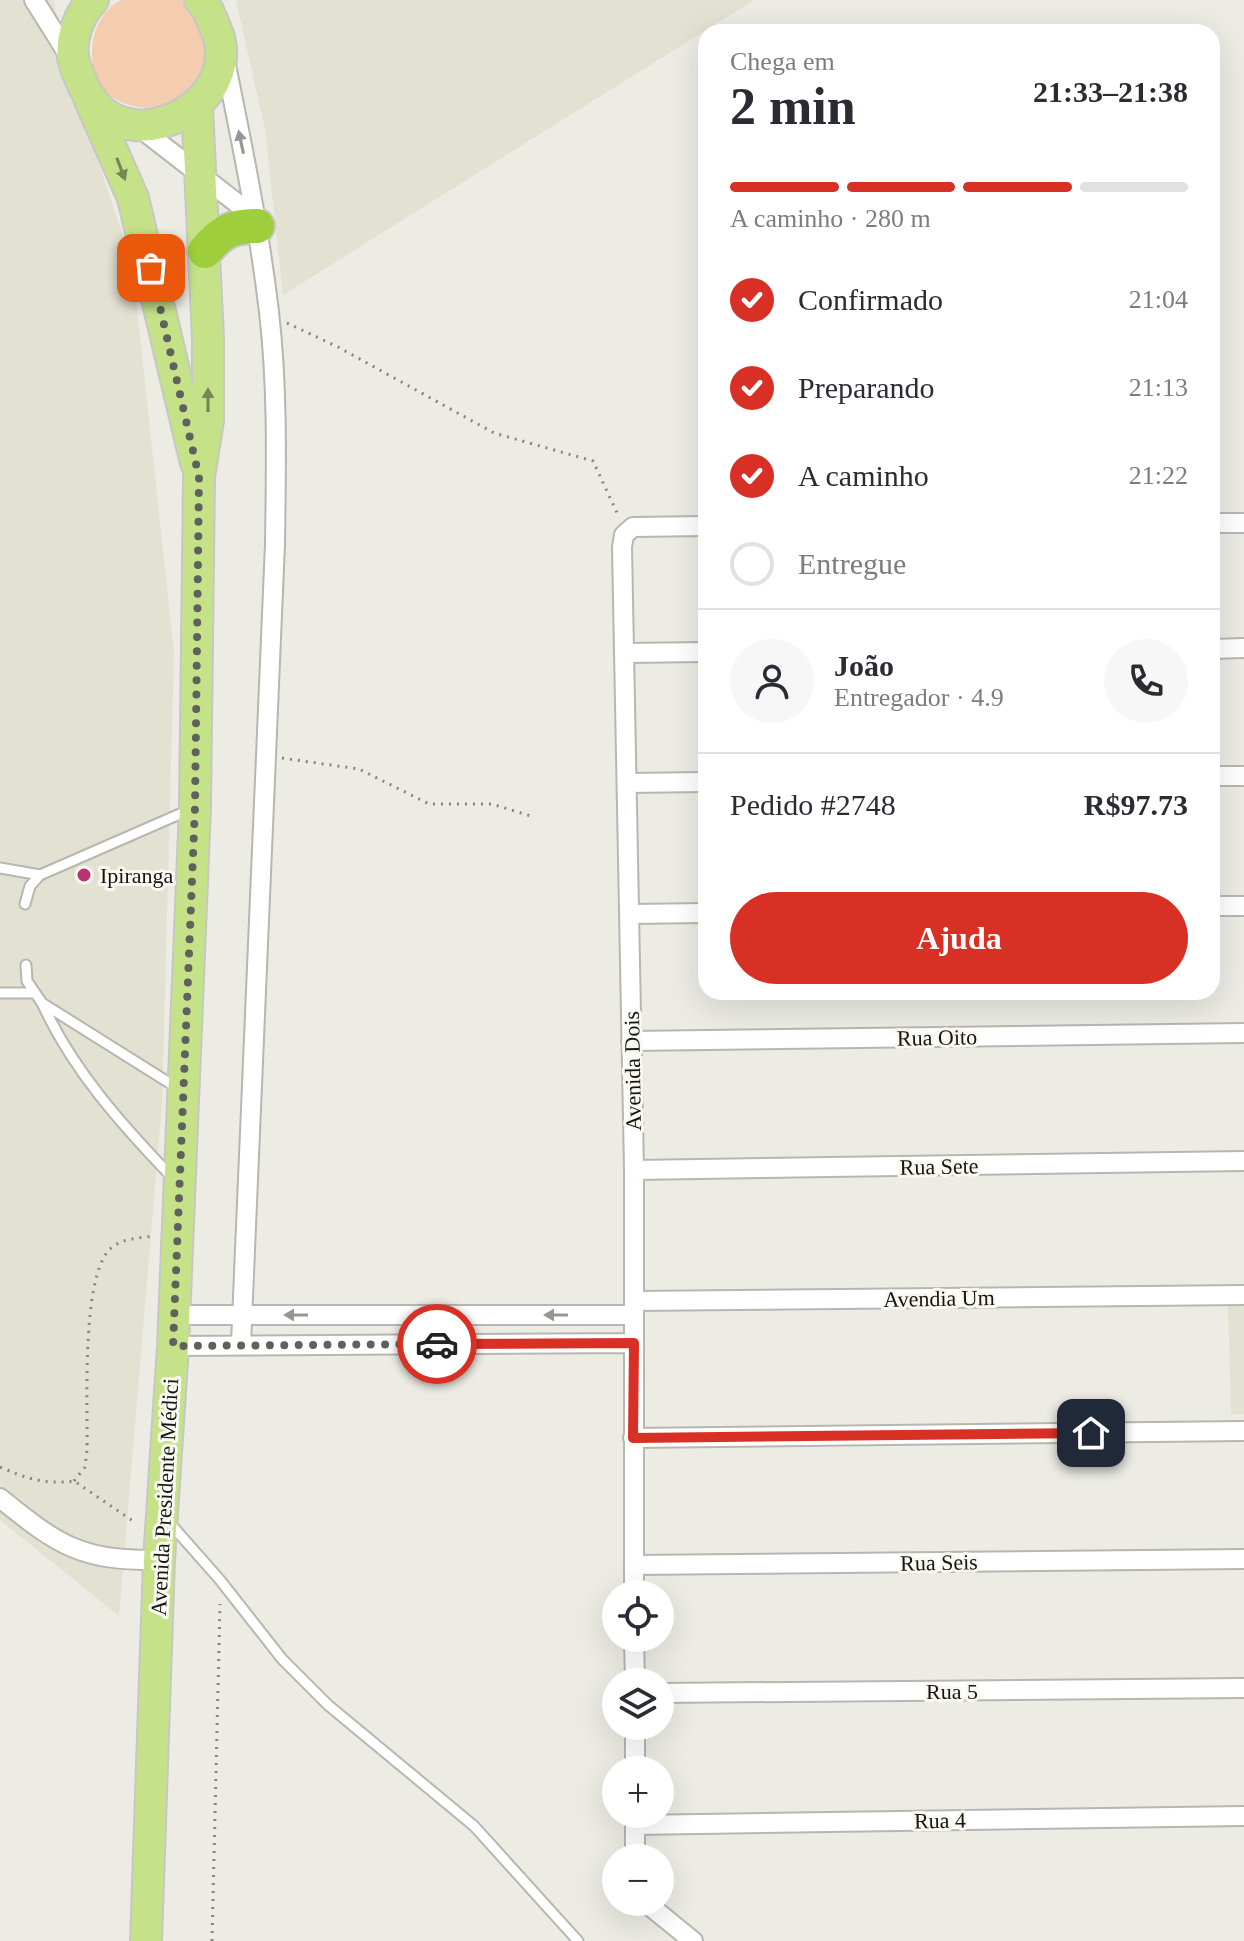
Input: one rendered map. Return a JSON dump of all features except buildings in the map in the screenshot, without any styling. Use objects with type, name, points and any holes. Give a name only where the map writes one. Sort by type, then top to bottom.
[{"type":"highway","points":[[205,251],[226,230],[256,222]]},
{"type":"main road","points":[[89,98],[102,111],[136,125],[168,123],[197,106],[217,75],[220,38],[203,1]]},
{"type":"main road","points":[[74,63],[78,23],[90,2]]},
{"type":"main road","name":"Avenida Presidente Médici","points":[[74,63],[133,198],[199,477]]},
{"type":"main road","name":"Avenida Presidente Médici","points":[[146,1941],[195,807],[199,477],[208,420],[205,251],[197,106]]},
{"type":"street","points":[[34,0],[74,63]]},
{"type":"street","points":[[220,38],[256,222],[269,315],[276,461],[241,1344]]},
{"type":"street","points":[[136,125],[199,171],[256,222]]},
{"type":"street","points":[[1220,523],[1244,523]]},
{"type":"street","points":[[624,539],[633,527],[698,526]]},
{"type":"street","name":"Avenida Dois","points":[[624,539],[634,1170],[634,1580]]},
{"type":"street","points":[[1220,649],[1244,648]]},
{"type":"street","points":[[625,653],[698,652]]},
{"type":"street","points":[[1220,776],[1244,776]]},
{"type":"street","points":[[627,783],[698,782]]},
{"type":"street","points":[[1220,906],[1244,906]]},
{"type":"street","points":[[629,914],[698,913]]},
{"type":"street","name":"Rua Oito","points":[[631,1041],[1244,1033]]},
{"type":"street","name":"Rua Sete","points":[[634,1170],[1244,1161]]},
{"type":"street","name":"Avendia Um","points":[[174,1315],[1244,1295]]},
{"type":"street","points":[[173,1346],[634,1343]]},
{"type":"street","points":[[633,1438],[1244,1431]]},
{"type":"street","points":[[0,1498],[45,1534],[68,1547],[116,1561],[161,1539]]},
{"type":"street","name":"Rua Seis","points":[[634,1565],[1244,1559]]},
{"type":"street","name":"Rua 5","points":[[674,1693],[1244,1688]]},
{"type":"street","name":"Rua 4","points":[[674,1820],[1244,1816]]},
{"type":"street","points":[[662,1916],[693,1941]]},
{"type":"lane","points":[[25,904],[30,886],[40,875],[195,807]]},
{"type":"lane","points":[[0,868],[40,875]]},
{"type":"lane","points":[[26,965],[33,993],[42,1003],[184,1092]]},
{"type":"lane","points":[[0,993],[33,993]]},
{"type":"lane","points":[[42,1003],[58,1037],[120,1122],[179,1185]]},
{"type":"lane","points":[[161,1539],[220,1580],[282,1659],[328,1705],[474,1826],[578,1941]]},
{"type":"path","points":[[269,315],[338,347],[494,433],[593,461],[624,539]]},
{"type":"path","points":[[266,756],[359,769],[429,804],[492,804],[534,817]]},
{"type":"path","points":[[74,1481],[85,1467],[87,1450],[91,1297],[97,1269],[110,1249],[129,1239],[178,1233]]},
{"type":"path","points":[[0,1467],[26,1478],[54,1484],[74,1481],[161,1539]]},
{"type":"path","points":[[212,1941],[220,1580]]},
{"type":"shaded area","points":[[0,0],[54,0],[64,61],[132,262],[174,652],[162,1104],[119,1616],[0,1520]]},
{"type":"shaded area","points":[[121,0],[181,0],[198,16],[206,39],[207,67],[196,87],[178,101],[155,107],[132,106],[111,96],[97,78],[92,51],[94,36],[104,15]]},
{"type":"shaded area","points":[[236,0],[754,0],[716,24],[698,24],[698,35],[283,295],[265,129]]},
{"type":"shaded area","points":[[1228,1305],[1244,1305],[1244,1414],[1231,1414]]},
{"type":"way so far","points":[[151,268],[199,477],[195,807],[173,1346],[437,1344]]},
{"type":"place","name":"Ipiranga","points":[[84,875]]},
{"type":"route","points":[[437,1344],[634,1343],[633,1438],[1091,1433]]}]
